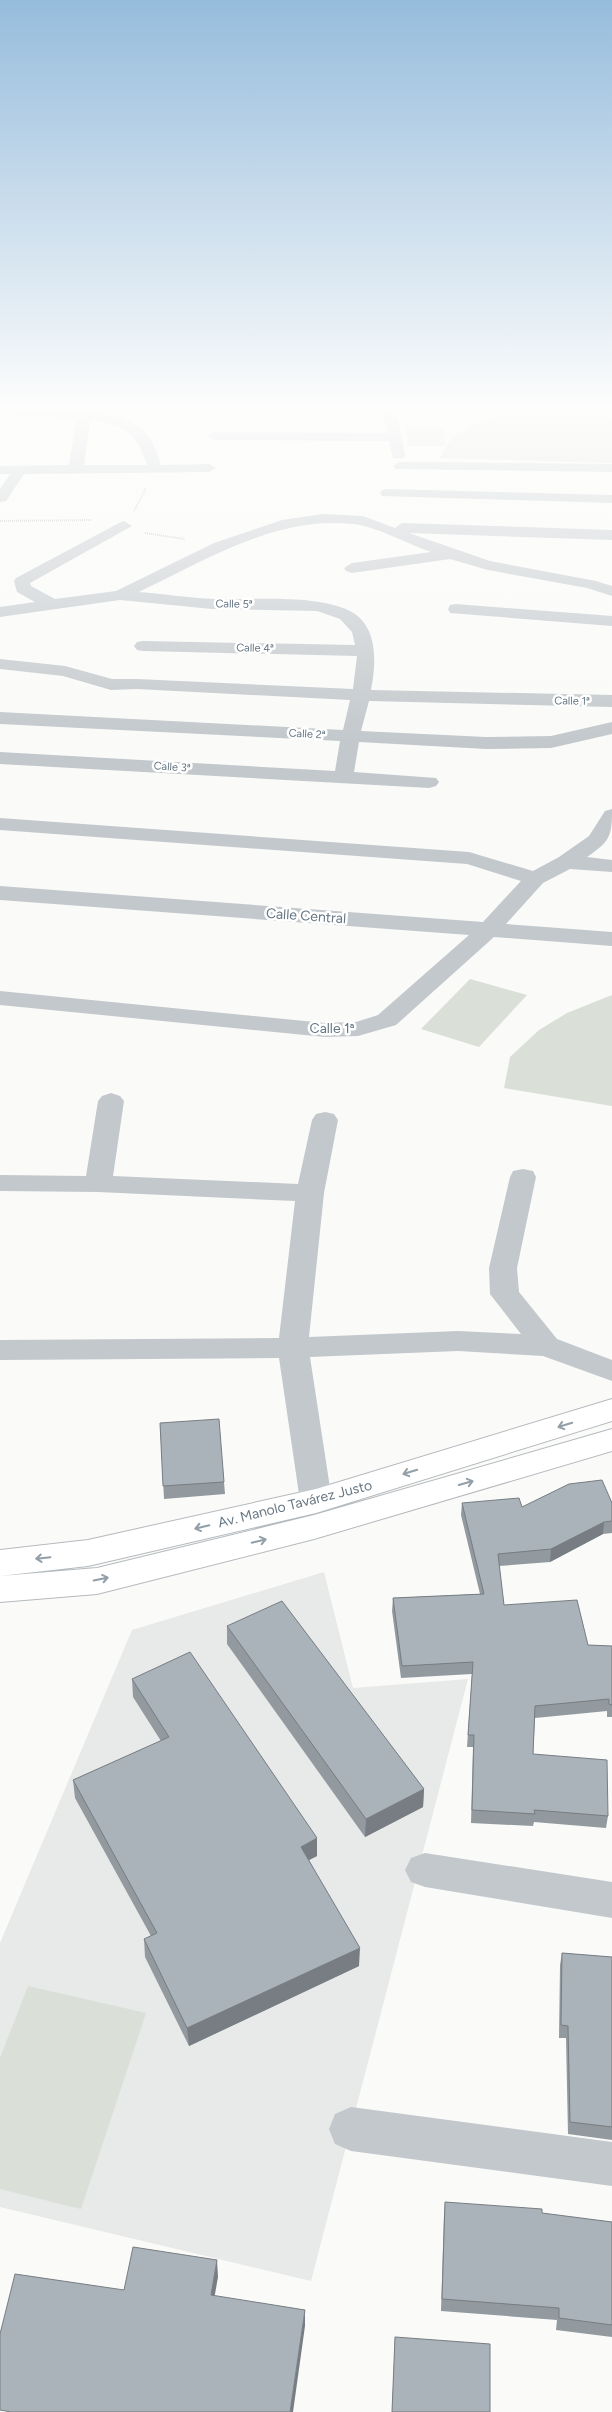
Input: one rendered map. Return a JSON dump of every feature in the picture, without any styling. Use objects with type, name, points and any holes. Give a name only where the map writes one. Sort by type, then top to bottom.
[{"type":"main road","name":"Av. Manolo Tavárez Justo","points":[[0,1563],[88,1553],[316,1501],[612,1410]]},
{"type":"main road","name":"Av. Manolo Tavárez Justo","points":[[0,1589],[96,1581],[314,1527],[612,1440]]},
{"type":"street","points":[[363,520],[369,518]]},
{"type":"street","points":[[0,612],[120,595],[220,546],[287,523],[323,519],[363,520],[386,527],[453,555],[488,565],[555,576],[612,591]]},
{"type":"street","points":[[51,604],[23,588],[22,581],[124,526]]},
{"type":"street","points":[[386,527],[612,535]]},
{"type":"street","points":[[352,568],[453,555]]},
{"type":"street","points":[[555,576],[612,578]]},
{"type":"street","name":"Calle 5ª","points":[[120,595],[212,604],[334,608],[346,615],[361,631],[366,651]]},
{"type":"street","points":[[456,609],[612,621]]},
{"type":"street","name":"Calle 4ª","points":[[143,646],[366,651]]},
{"type":"street","points":[[344,778],[350,737],[362,695],[366,651]]},
{"type":"street","points":[[0,664],[66,671],[100,703],[74,741],[58,760]]},
{"type":"street","name":"Calle 1ª","points":[[100,703],[146,684],[362,695],[612,702]]},
{"type":"street","name":"Calle 2ª","points":[[0,718],[100,703],[350,737],[520,744],[551,742],[612,728]]},
{"type":"street","name":"Calle 3ª","points":[[0,758],[429,782]]},
{"type":"street","name":"Calle 1ª","points":[[0,998],[325,1030],[358,1029],[387,1020],[401,1010],[488,929],[535,878],[567,862],[597,840],[612,815]]},
{"type":"street","points":[[0,824],[469,858],[535,878]]},
{"type":"street","points":[[567,862],[612,866]]},
{"type":"street","name":"Calle Central","points":[[0,893],[612,939]]},
{"type":"street","points":[[98,1184],[111,1101]]},
{"type":"street","points":[[316,1501],[293,1348],[310,1193],[324,1120]]},
{"type":"street","points":[[524,1177],[503,1268],[506,1294],[546,1346]]},
{"type":"street","points":[[0,1183],[98,1184],[310,1193]]},
{"type":"street","points":[[0,1350],[293,1348],[458,1341],[546,1346],[612,1371]]},
{"type":"street","points":[[425,1870],[612,1900]]},
{"type":"street","points":[[351,2129],[612,2164]]},
{"type":"path","points":[[124,526],[130,518]]},
{"type":"shaded area","points":[[470,979],[527,995],[479,1047],[421,1029]]},
{"type":"shaded area","points":[[612,995],[612,1106],[504,1088],[510,1057],[539,1030],[567,1013]]},
{"type":"shaded area","points":[[324,1572],[353,1688],[468,1679],[311,2281],[0,2207],[0,1943],[132,1630]]},
{"type":"shaded area","points":[[28,1986],[146,2013],[81,2209],[0,2189],[0,2058]]},
{"type":"building","points":[[219,1419],[224,1482],[163,1486],[160,1423]]},
{"type":"building","points":[[602,1480],[612,1503],[612,1521],[604,1522],[551,1549],[498,1554],[504,1605],[577,1600],[588,1645],[612,1646],[612,1705],[609,1704],[609,1699],[535,1706],[533,1754],[607,1760],[608,1816],[534,1810],[535,1814],[472,1810],[474,1735],[468,1735],[473,1662],[402,1666],[393,1598],[484,1594],[462,1503],[519,1498],[522,1507],[569,1484]]},
{"type":"building","points":[[282,1601],[424,1789],[366,1819],[227,1626]]},
{"type":"building","points":[[190,1652],[317,1838],[301,1847],[360,1948],[187,2028],[144,1939],[157,1933],[73,1780],[169,1737],[132,1679]]},
{"type":"building","points":[[562,1953],[612,1957],[612,2127],[570,2122],[568,2026],[561,2025]]},
{"type":"building","points":[[445,2202],[542,2209],[542,2213],[612,2222],[612,2325],[559,2318],[559,2308],[442,2299]]},
{"type":"building","points":[[133,2247],[217,2260],[211,2295],[305,2310],[290,2412],[11,2412],[0,2410],[0,2334],[15,2274],[124,2290]]},
{"type":"building","points":[[395,2337],[490,2344],[490,2412],[392,2412]]}]
